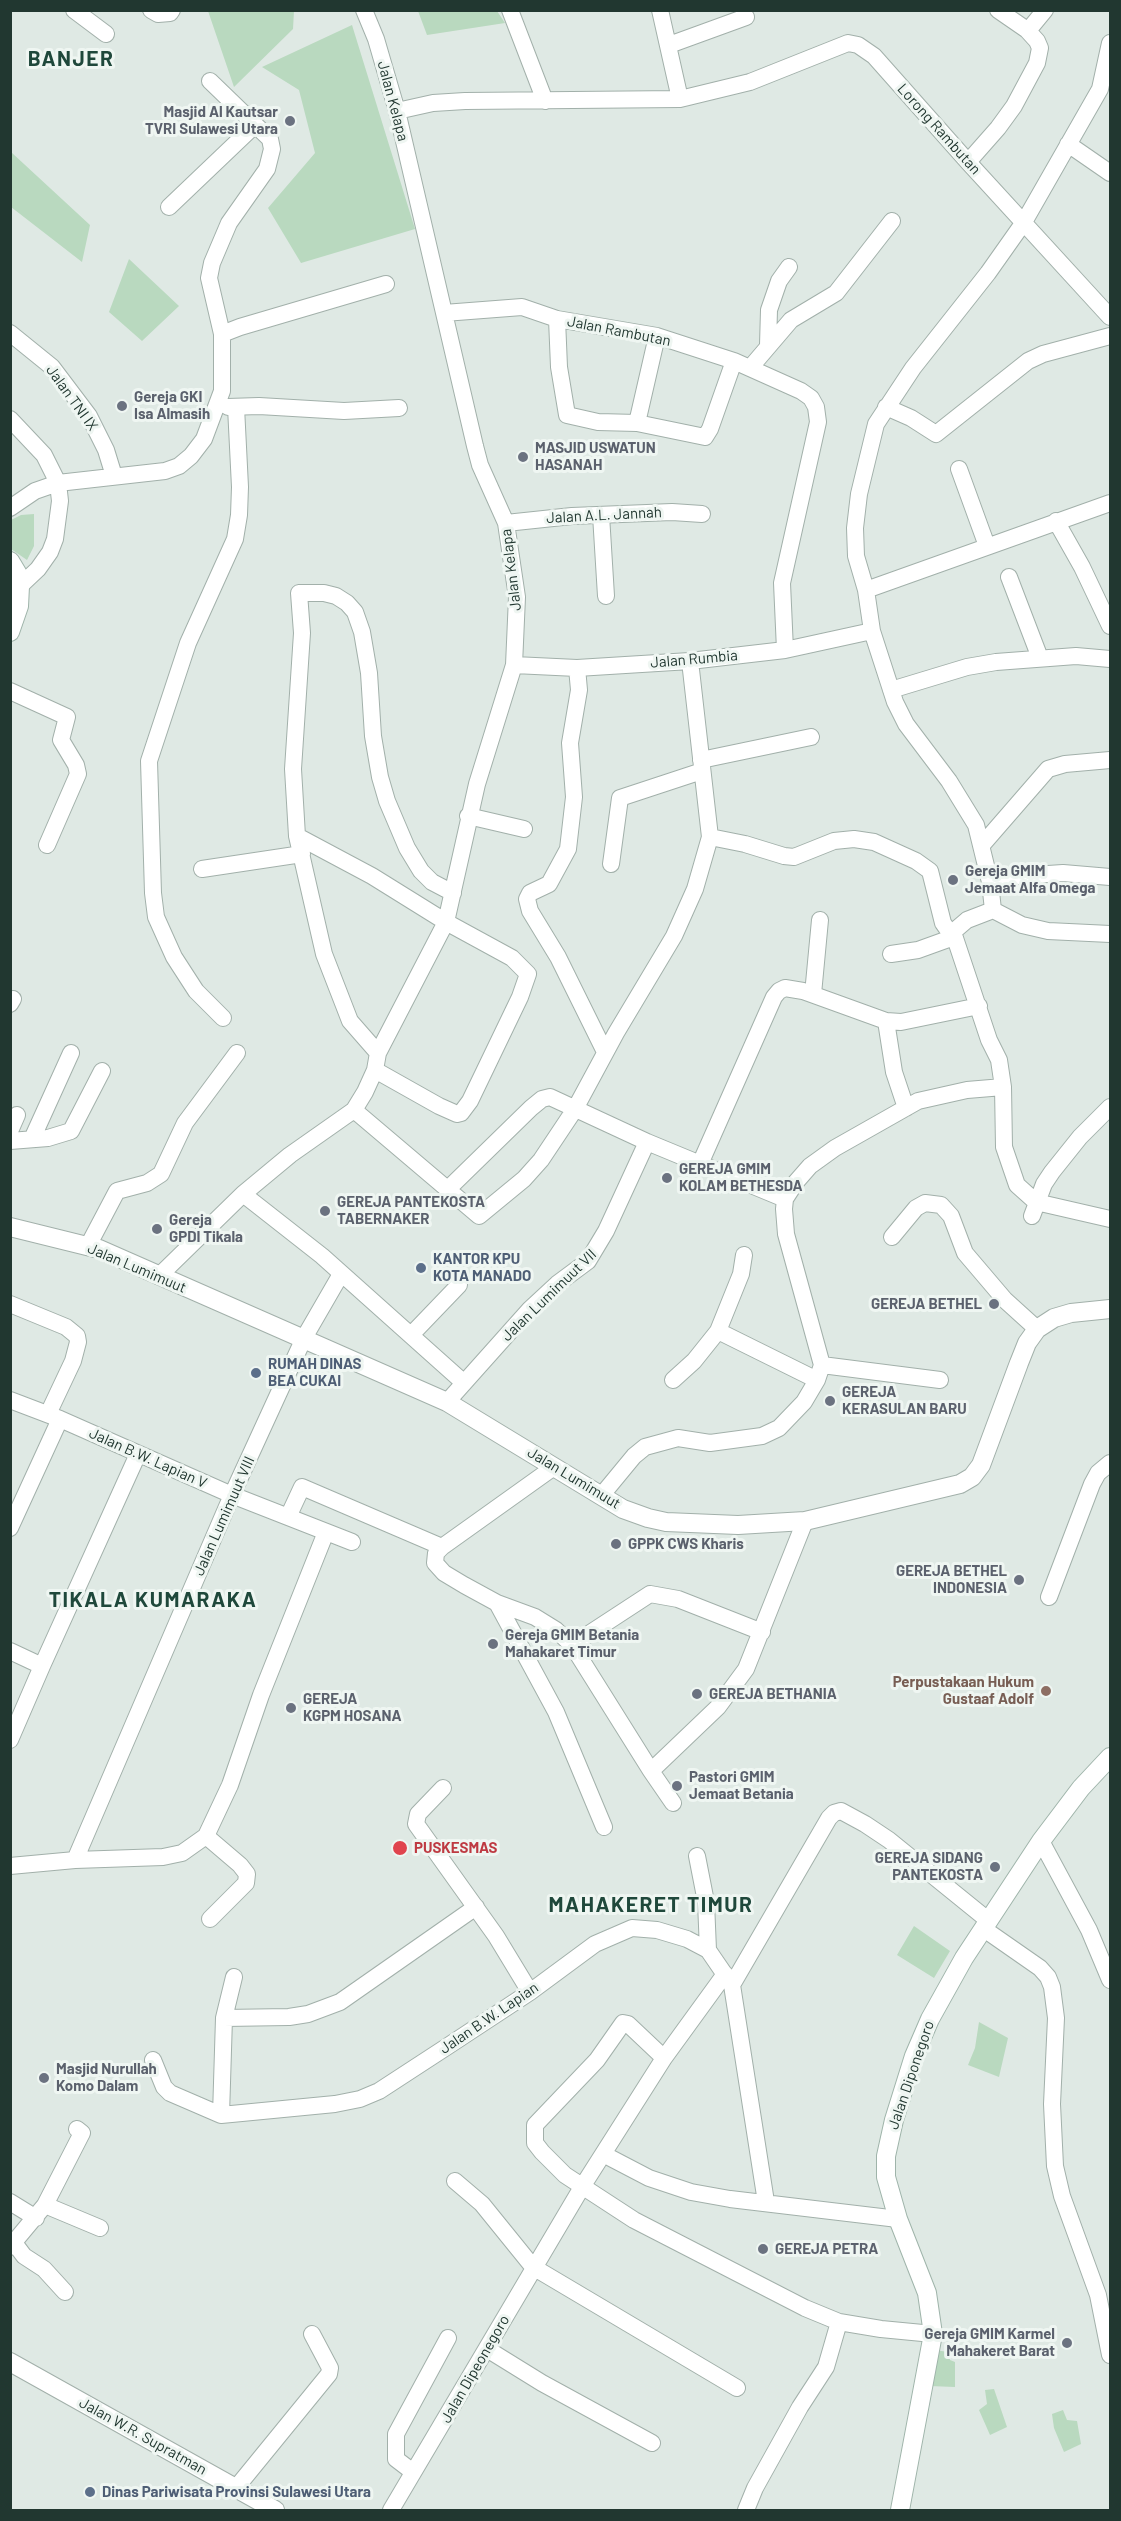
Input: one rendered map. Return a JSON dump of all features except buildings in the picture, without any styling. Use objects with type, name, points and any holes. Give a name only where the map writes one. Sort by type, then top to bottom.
[{"type":"street","points":[[74,10],[106,34]]},
{"type":"street","points":[[151,10],[158,14],[170,13],[172,10]]},
{"type":"street","name":"Jalan Kelapa","points":[[354,1110],[375,1070],[378,1053],[446,922],[468,816],[495,720],[514,665],[517,597],[506,523],[480,465],[397,111],[376,39],[364,10]]},
{"type":"street","points":[[510,10],[545,101]]},
{"type":"street","points":[[660,10],[680,99]]},
{"type":"street","points":[[968,162],[1014,106],[1037,63],[1040,48],[1027,30],[998,10]]},
{"type":"street","points":[[1031,27],[1046,10]]},
{"type":"street","points":[[669,45],[746,17]]},
{"type":"street","name":"Lorong Rambutan","points":[[397,111],[433,103],[465,101],[680,99],[750,82],[848,43],[858,45],[874,56],[1110,317]]},
{"type":"street","points":[[993,910],[989,878],[976,825],[949,781],[911,731],[891,690],[872,631],[866,590],[856,556],[855,528],[859,494],[876,424],[913,368],[988,273],[1024,222],[1068,144],[1106,84],[1110,43]]},
{"type":"street","points":[[10,508],[35,490],[58,483],[165,471],[179,466],[191,456],[204,439],[222,391],[222,334],[209,278],[218,245],[225,231],[267,169],[272,155],[270,139],[210,81]]},
{"type":"street","points":[[169,207],[255,125]]},
{"type":"street","points":[[1068,144],[1110,173]]},
{"type":"street","points":[[750,368],[791,320],[836,293],[892,221]]},
{"type":"street","points":[[768,345],[769,310],[779,281],[789,267]]},
{"type":"street","points":[[222,334],[386,284]]},
{"type":"street","name":"Jalan Rambutan","points":[[444,314],[522,307],[557,319],[657,336],[734,361],[801,391],[811,398],[816,407],[818,422],[782,583],[784,650]]},
{"type":"street","points":[[557,319],[559,367],[567,415],[598,422],[637,423],[705,437],[710,429],[734,361]]},
{"type":"street","name":"Jalan TNI IX","points":[[10,333],[52,367],[82,407],[102,441],[114,476]]},
{"type":"street","points":[[637,423],[657,336]]},
{"type":"street","points":[[886,407],[938,433],[1028,361],[1043,354],[1110,336]]},
{"type":"street","points":[[218,406],[344,411],[399,408]]},
{"type":"street","points":[[223,1018],[196,991],[174,957],[156,917],[148,761],[188,643],[229,557],[235,539],[240,487],[236,407]]},
{"type":"street","points":[[10,419],[44,455],[58,483],[60,501],[55,539],[50,552],[38,569],[21,586]]},
{"type":"street","points":[[959,469],[987,546]]},
{"type":"street","points":[[866,590],[1110,503]]},
{"type":"street","name":"Jalan A.L. Jannah","points":[[506,523],[552,517],[672,512],[702,514]]},
{"type":"street","points":[[601,515],[606,596]]},
{"type":"street","points":[[1056,521],[1094,590],[1110,626]]},
{"type":"street","points":[[10,561],[19,576],[21,586],[19,606],[10,632]]},
{"type":"street","points":[[1009,577],[1040,658]]},
{"type":"street","points":[[378,1053],[359,1034],[340,998],[324,954],[297,836],[293,769],[302,633],[299,593],[324,593],[347,603],[355,612],[362,632],[369,674],[371,718],[380,777],[387,801],[414,861],[427,878],[453,893]]},
{"type":"street","name":"Jalan Rumbia","points":[[514,665],[577,668],[690,661],[784,650],[872,631]]},
{"type":"street","points":[[891,690],[967,667],[1040,658],[1076,656],[1110,659]]},
{"type":"street","points":[[159,1276],[243,1194],[290,1155],[354,1110],[449,1188],[479,1216],[534,1169],[575,1109],[605,1052],[686,913],[695,889],[710,837],[690,661]]},
{"type":"street","points":[[577,668],[579,690],[570,743],[574,797],[568,849],[549,884],[530,893],[527,899],[530,911],[563,966],[605,1052]]},
{"type":"street","points":[[10,691],[67,717],[61,740],[78,774],[48,845]]},
{"type":"street","points":[[611,864],[620,798],[702,766],[810,737]]},
{"type":"street","points":[[982,845],[1048,769],[1054,766],[1110,760]]},
{"type":"street","points":[[468,816],[524,829]]},
{"type":"street","points":[[297,836],[372,876],[446,922],[512,958],[528,974],[520,997],[470,1101],[461,1113],[457,1114],[439,1106],[375,1070]]},
{"type":"street","points":[[710,837],[745,844],[784,856],[801,855],[834,841],[854,839],[874,842],[916,861],[930,871],[943,923],[954,935],[989,1040],[999,1060],[1004,1147],[1017,1185],[1034,1209],[1110,1219]]},
{"type":"street","points":[[202,869],[302,854]]},
{"type":"street","points":[[989,878],[1063,873],[1110,877]]},
{"type":"street","points":[[891,954],[918,950],[954,935],[967,920],[993,910],[1022,925],[1048,931],[1110,933]]},
{"type":"street","points":[[813,994],[820,920]]},
{"type":"street","points":[[699,1164],[774,997],[785,988],[813,994],[886,1021],[901,1022],[979,1006]]},
{"type":"street","points":[[886,1021],[894,1072],[906,1108]]},
{"type":"street","points":[[32,1139],[71,1053]]},
{"type":"street","points":[[87,1246],[117,1191],[147,1183],[161,1174],[185,1123],[237,1053]]},
{"type":"street","points":[[10,1141],[61,1135],[70,1131],[102,1071]]},
{"type":"street","points":[[601,1496],[634,1456],[655,1443],[678,1438],[710,1443],[762,1436],[779,1428],[804,1402],[819,1373],[786,1234],[784,1209],[786,1199],[796,1182],[810,1166],[835,1148],[906,1108],[933,1096],[1002,1087]]},
{"type":"street","points":[[449,1188],[542,1099],[550,1097],[648,1142],[786,1199]]},
{"type":"street","points":[[1034,1209],[1044,1184],[1080,1137],[1110,1107]]},
{"type":"street","name":"Jalan Lumimuut VII","points":[[447,1402],[530,1309],[557,1284],[588,1261],[606,1231],[648,1142]]},
{"type":"street","points":[[243,1194],[341,1274],[463,1382]]},
{"type":"street","points":[[892,1237],[916,1208],[925,1203],[941,1205],[951,1216],[960,1242],[972,1261],[1005,1300],[1036,1329],[1054,1318],[1071,1313],[1110,1309]]},
{"type":"street","name":"Jalan Lumimuut","points":[[10,1227],[87,1246],[304,1338],[447,1402],[623,1509],[666,1522],[738,1525],[805,1521],[941,1490],[972,1477],[987,1454],[1019,1363],[1036,1329]]},
{"type":"street","points":[[673,1380],[694,1361],[718,1331],[741,1274],[744,1255]]},
{"type":"street","name":"Jalan Lumimuut VIII","points":[[75,1860],[232,1495],[304,1338],[341,1274]]},
{"type":"street","points":[[411,1335],[459,1285]]},
{"type":"street","points":[[10,1304],[66,1327],[76,1336],[78,1342],[54,1417],[10,1528]]},
{"type":"street","points":[[718,1331],[819,1373],[940,1380]]},
{"type":"street","name":"Jalan B.W. Lapian V","points":[[10,1400],[232,1495],[352,1542]]},
{"type":"street","points":[[10,1740],[138,1454]]},
{"type":"street","points":[[1048,1597],[1092,1484],[1098,1473],[1110,1463]]},
{"type":"street","points":[[554,1467],[442,1547],[435,1556],[439,1568],[497,1603],[535,1617],[572,1645],[673,1803]]},
{"type":"street","points":[[288,1517],[302,1487],[442,1547]]},
{"type":"street","points":[[651,1771],[729,1695],[746,1669],[805,1521]]},
{"type":"street","points":[[10,1866],[75,1860],[163,1857],[182,1853],[206,1836],[230,1785],[261,1695],[326,1532]]},
{"type":"street","points":[[572,1645],[650,1594],[678,1599],[762,1632]]},
{"type":"street","points":[[497,1603],[556,1712],[604,1827]]},
{"type":"street","points":[[10,1651],[42,1666]]},
{"type":"street","name":"Jalan Diponegoro","points":[[900,2511],[933,2334],[927,2293],[898,2219],[886,2177],[886,2156],[901,2095],[930,2019],[964,1958],[1041,1841],[1081,1788],[1109,1761]]},
{"type":"street","points":[[442,1788],[418,1814],[416,1824],[476,1907],[530,1992]]},
{"type":"street","name":"Jalan Dipeonegoro","points":[[391,2511],[582,2187],[664,2058],[728,1979],[834,1813],[838,1811],[846,1813],[889,1840],[986,1925]]},
{"type":"street","points":[[206,1836],[240,1865],[247,1874],[246,1883],[210,1919]]},
{"type":"street","points":[[1041,1841],[1089,1930],[1110,1980]]},
{"type":"street","points":[[697,1857],[706,1902],[708,1950]]},
{"type":"street","points":[[224,2018],[289,2017],[308,2014],[340,2002],[476,1907]]},
{"type":"street","points":[[986,1925],[1040,1968],[1048,1977],[1052,1987],[1056,2018],[1052,2104],[1055,2166],[1062,2196],[1098,2295],[1110,2355]]},
{"type":"street","name":"Jalan B.W. Lapian","points":[[153,2060],[164,2087],[170,2093],[222,2115],[335,2104],[360,2099],[379,2091],[530,1992],[595,1944],[632,1928],[657,1930],[687,1939],[708,1950],[728,1979]]},
{"type":"street","points":[[222,2115],[224,2018],[234,1977]]},
{"type":"street","points":[[728,1979],[766,2202]]},
{"type":"street","points":[[664,2058],[628,2024],[623,2023],[597,2060],[536,2125],[535,2143],[554,2166],[634,2220],[806,2308],[839,2322],[933,2334]]},
{"type":"street","points":[[65,2292],[44,2269],[13,2246],[40,2212],[82,2133],[77,2129]]},
{"type":"street","points":[[603,2154],[649,2178],[691,2192],[730,2199],[898,2219]]},
{"type":"street","points":[[455,2181],[482,2204],[533,2267],[737,2388]]},
{"type":"street","points":[[10,2202],[100,2228]]},
{"type":"street","points":[[746,2511],[755,2488],[800,2407],[826,2367],[839,2322]]},
{"type":"street","points":[[236,2488],[329,2374],[330,2368],[312,2334]]},
{"type":"street","points":[[413,2472],[396,2459],[396,2434],[448,2338]]},
{"type":"street","points":[[487,2349],[652,2443]]},
{"type":"street","name":"Jalan W.R. Supratman","points":[[10,2362],[275,2511]]},
{"type":"green space","points":[[208,11],[294,11],[293,29],[234,87]]},
{"type":"green space","points":[[418,11],[497,11],[505,23],[427,35]]},
{"type":"green space","points":[[352,25],[415,229],[301,263],[268,208],[315,153],[299,90],[262,67]]},
{"type":"green space","points":[[11,152],[90,225],[82,262],[11,207]]},
{"type":"green space","points":[[129,259],[179,306],[142,341],[109,312]]},
{"type":"green space","points":[[34,514],[34,546],[27,560],[11,549],[11,520],[21,515]]},
{"type":"green space","points":[[914,1926],[950,1951],[934,1978],[897,1955]]},
{"type":"green space","points":[[979,2022],[1008,2038],[999,2077],[968,2065],[975,2048]]},
{"type":"green space","points":[[935,2350],[948,2352],[950,2360],[955,2362],[955,2387],[929,2386]]},
{"type":"green space","points":[[994,2389],[1007,2427],[990,2435],[979,2410],[987,2404],[985,2390]]},
{"type":"green space","points":[[1063,2410],[1067,2420],[1077,2421],[1081,2444],[1064,2452],[1054,2428],[1052,2414]]},
{"type":"place","name":"Masjid Al Kautsar TVRI Sulawesi Utara","points":[[290,121]]},
{"type":"place","name":"Gereja GKI Isa Almasih","points":[[122,406]]},
{"type":"place","name":"MASJID USWATUN HASANAH","points":[[523,457]]},
{"type":"place","name":"Gereja GMIM Jemaat Alfa Omega","points":[[953,880]]},
{"type":"place","name":"GEREJA GMIM KOLAM BETHESDA","points":[[667,1178]]},
{"type":"place","name":"GEREJA PANTEKOSTA TABERNAKER","points":[[325,1211]]},
{"type":"place","name":"Gereja GPDI Tikala","points":[[157,1229]]},
{"type":"place","name":"KANTOR KPU KOTA MANADO","points":[[421,1268]]},
{"type":"place","name":"GEREJA BETHEL","points":[[994,1304]]},
{"type":"place","name":"RUMAH DINAS BEA CUKAI","points":[[256,1373]]},
{"type":"place","name":"GEREJA KERASULAN BARU","points":[[830,1401]]},
{"type":"place","name":"GPPK CWS Kharis","points":[[616,1544]]},
{"type":"place","name":"GEREJA BETHEL INDONESIA","points":[[1019,1580]]},
{"type":"place","name":"Gereja GMIM Betania Mahakaret Timur","points":[[493,1644]]},
{"type":"place","name":"Perpustakaan Hukum Gustaaf Adolf","points":[[1046,1691]]},
{"type":"place","name":"GEREJA BETHANIA","points":[[697,1694]]},
{"type":"place","name":"GEREJA KGPM HOSANA","points":[[291,1708]]},
{"type":"place","name":"Pastori GMIM Jemaat Betania","points":[[677,1786]]},
{"type":"place","name":"PUSKESMAS","points":[[400,1848]]},
{"type":"place","name":"GEREJA SIDANG PANTEKOSTA","points":[[995,1867]]},
{"type":"place","name":"Masjid Nurullah Komo Dalam","points":[[44,2078]]},
{"type":"place","name":"GEREJA PETRA","points":[[763,2249]]},
{"type":"place","name":"Gereja GMIM Karmel Mahakeret Barat","points":[[1067,2343]]},
{"type":"place","name":"Dinas Pariwisata Provinsi Sulawesi Utara","points":[[90,2492]]},
{"type":"district","name":"BANJER","points":[[71,59]]},
{"type":"district","name":"TIKALA KUMARAKA","points":[[153,1600]]},
{"type":"district","name":"MAHAKERET TIMUR","points":[[651,1905]]}]
